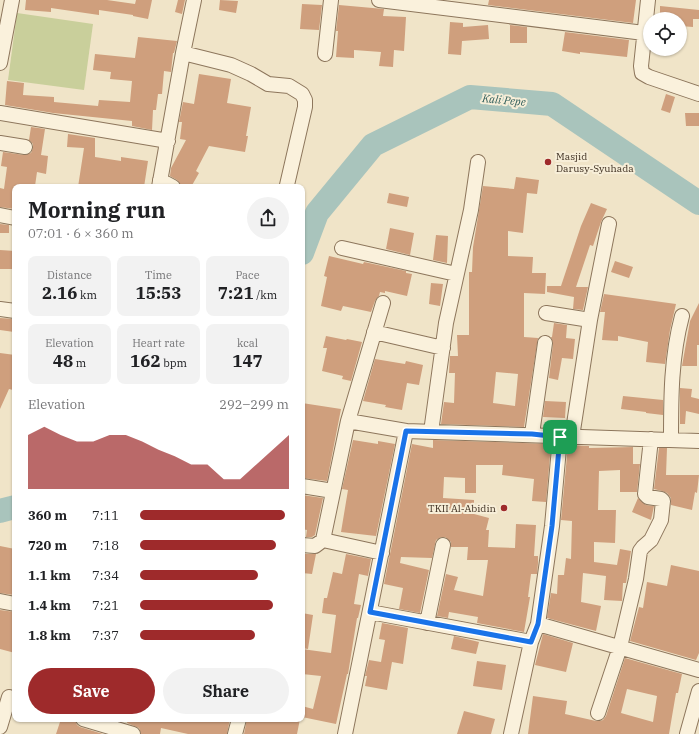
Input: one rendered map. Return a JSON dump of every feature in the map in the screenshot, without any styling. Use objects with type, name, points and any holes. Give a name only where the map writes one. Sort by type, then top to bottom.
[{"type":"street","points":[[0,63],[12,0]]},
{"type":"street","points":[[160,183],[194,0]]},
{"type":"street","points":[[325,54],[332,0]]},
{"type":"street","points":[[378,0],[455,5],[643,33]]},
{"type":"street","points":[[647,12],[648,0]]},
{"type":"street","points":[[643,44],[641,66],[642,73],[649,77],[699,94]]},
{"type":"street","points":[[183,53],[231,65],[268,84],[288,86],[302,94],[305,100],[305,107],[287,184]]},
{"type":"street","points":[[0,113],[168,141]]},
{"type":"street","points":[[0,143],[25,148]]},
{"type":"street","points":[[431,432],[446,323],[471,210],[478,162]]},
{"type":"street","points":[[0,215],[12,217]]},
{"type":"street","points":[[510,734],[531,642],[538,624],[566,437],[609,224]]},
{"type":"street","points":[[342,248],[456,274]]},
{"type":"street","points":[[305,545],[315,546],[323,540],[348,421],[383,302]]},
{"type":"street","points":[[0,309],[12,311]]},
{"type":"street","points":[[546,313],[590,320]]},
{"type":"street","points":[[671,440],[671,384],[677,334],[682,316]]},
{"type":"street","points":[[374,332],[443,348]]},
{"type":"street","points":[[532,434],[545,343]]},
{"type":"street","points":[[348,421],[406,431],[532,434],[566,437],[699,441]]},
{"type":"street","points":[[345,734],[406,431]]},
{"type":"street","points":[[598,713],[620,647],[636,579],[640,551],[651,540],[661,520],[663,501],[645,494],[651,439]]},
{"type":"street","points":[[305,486],[333,491]]},
{"type":"street","points":[[323,540],[382,553]]},
{"type":"street","points":[[427,623],[443,545]]},
{"type":"street","points":[[0,601],[12,603]]},
{"type":"street","points":[[370,612],[531,642]]},
{"type":"street","points":[[538,624],[699,670]]},
{"type":"street","points":[[687,734],[699,691]]},
{"type":"street","points":[[0,727],[8,696]]},
{"type":"street","points":[[235,734],[238,722]]},
{"type":"street","points":[[110,723],[133,734]]},
{"type":"green space","points":[[17,13],[93,24],[84,90],[8,80]]},
{"type":"building","points":[[26,0],[107,0],[135,4],[136,0],[152,0],[148,19],[133,15],[99,10],[99,15],[51,8],[51,12],[25,10]]},
{"type":"building","points":[[178,0],[185,0],[182,14],[175,12]]},
{"type":"building","points":[[220,0],[238,1],[236,13],[219,10]]},
{"type":"building","points":[[489,0],[636,0],[633,23],[488,5]]},
{"type":"building","points":[[302,4],[322,5],[319,30],[300,29]]},
{"type":"building","points":[[339,5],[384,9],[383,16],[406,17],[404,51],[394,50],[393,67],[379,66],[381,52],[354,50],[354,58],[336,57],[338,31],[336,31]]},
{"type":"building","points":[[660,6],[699,10],[699,19],[693,19],[693,27],[687,27],[687,12],[660,12]]},
{"type":"building","points":[[450,22],[463,23],[463,27],[488,25],[489,39],[462,41],[461,55],[448,54]]},
{"type":"building","points":[[510,25],[527,27],[527,43],[510,43]]},
{"type":"building","points":[[565,32],[629,40],[627,57],[580,52],[580,54],[562,51]]},
{"type":"building","points":[[138,37],[177,41],[173,53],[171,72],[164,71],[162,94],[158,94],[156,110],[153,110],[152,130],[132,126],[132,121],[53,113],[5,105],[7,81],[24,83],[23,95],[54,97],[54,102],[98,106],[99,100],[130,102],[132,81],[110,79],[111,72],[93,70],[95,54],[135,58]]},
{"type":"building","points":[[199,74],[231,79],[227,103],[251,107],[246,136],[248,136],[245,152],[209,146],[196,171],[199,173],[193,184],[180,184],[170,176],[171,168],[186,140],[180,139],[182,122],[179,122],[183,102],[194,104]]},
{"type":"building","points":[[666,94],[675,97],[670,113],[661,110]]},
{"type":"building","points":[[685,113],[699,113],[699,126],[686,126]]},
{"type":"building","points":[[31,127],[45,129],[41,155],[48,156],[46,174],[37,172],[35,184],[12,184],[12,209],[0,207],[0,188],[4,189],[7,167],[1,166],[3,152],[24,155],[31,153],[33,144],[29,140]]},
{"type":"building","points":[[68,134],[95,138],[95,157],[121,161],[121,157],[148,161],[144,184],[78,184],[84,148],[67,147]]},
{"type":"building","points":[[516,177],[539,180],[537,194],[527,193],[523,233],[508,231],[508,256],[533,257],[532,273],[546,273],[545,294],[524,293],[524,337],[538,338],[524,427],[441,424],[444,402],[454,403],[455,373],[449,373],[450,356],[458,356],[457,335],[469,335],[469,272],[472,272],[473,247],[483,186],[514,189]],"holes":[[[496,372],[518,374],[515,406],[493,403]]]},
{"type":"building","points":[[389,193],[409,197],[407,207],[387,203]]},
{"type":"building","points":[[591,203],[607,209],[593,246],[590,245],[576,287],[588,287],[583,310],[573,309],[574,297],[547,292],[547,286],[561,286],[581,226]]},
{"type":"building","points":[[0,224],[9,225],[9,233],[0,233]]},
{"type":"building","points":[[390,228],[414,233],[410,255],[386,249]]},
{"type":"building","points":[[436,235],[448,236],[447,263],[433,260]]},
{"type":"building","points":[[0,250],[12,251],[12,269],[0,269]]},
{"type":"building","points":[[329,256],[363,264],[364,262],[406,271],[406,273],[412,274],[407,296],[385,291],[385,293],[380,292],[371,312],[343,306],[341,311],[321,306],[327,277],[324,276]]},
{"type":"building","points":[[615,261],[633,267],[629,278],[611,272]]},
{"type":"building","points":[[431,283],[443,284],[440,306],[429,304]]},
{"type":"building","points":[[604,294],[676,304],[670,330],[665,364],[646,362],[648,342],[618,336],[618,341],[602,340],[605,312],[600,312]]},
{"type":"building","points":[[699,303],[699,345],[697,345],[697,366],[682,366],[690,321]]},
{"type":"building","points":[[0,318],[12,319],[12,332],[0,330]]},
{"type":"building","points":[[554,323],[567,325],[566,338],[575,339],[573,359],[562,358],[558,380],[549,378],[553,344],[551,337]]},
{"type":"building","points":[[326,336],[362,342],[351,381],[342,379],[343,376],[322,371],[327,348],[323,348]]},
{"type":"building","points":[[0,353],[12,355],[12,390],[9,389],[0,409]]},
{"type":"building","points":[[375,359],[405,364],[406,361],[423,365],[419,385],[407,383],[402,410],[385,407],[386,405],[363,401]]},
{"type":"building","points":[[680,388],[692,389],[691,397],[699,399],[699,414],[686,411],[685,424],[680,424]]},
{"type":"building","points":[[623,396],[663,400],[663,415],[621,409]]},
{"type":"building","points":[[545,401],[566,402],[565,418],[543,417]]},
{"type":"building","points":[[305,403],[341,409],[327,481],[305,478]]},
{"type":"building","points":[[353,440],[378,444],[378,441],[395,444],[376,536],[341,532],[348,490],[342,489]]},
{"type":"building","points":[[433,440],[551,444],[546,502],[532,501],[534,479],[502,475],[503,465],[476,465],[476,493],[465,493],[465,478],[444,477],[443,498],[474,500],[474,514],[489,518],[486,530],[489,530],[488,547],[515,548],[516,524],[536,525],[534,556],[538,556],[537,574],[531,574],[528,597],[530,597],[524,632],[477,623],[478,617],[449,612],[448,618],[437,616],[446,574],[458,577],[454,590],[483,596],[488,560],[467,560],[468,547],[451,547],[451,542],[445,537],[441,537],[436,540],[432,558],[401,557],[400,563],[429,570],[420,613],[399,609],[403,588],[384,584],[412,444],[433,448]]},
{"type":"building","points":[[568,445],[589,446],[589,448],[633,447],[633,464],[640,464],[637,492],[620,492],[620,470],[599,471],[598,510],[616,510],[615,543],[594,542],[594,562],[617,565],[620,549],[631,551],[626,583],[623,583],[622,601],[604,600],[606,576],[583,573],[581,602],[601,606],[596,631],[547,618],[551,593],[557,594],[558,575],[564,575],[566,558],[571,559],[572,521],[561,520]]},
{"type":"building","points":[[659,448],[667,448],[666,475],[699,475],[697,493],[695,492],[692,510],[671,505],[671,498],[667,493],[654,489]]},
{"type":"building","points":[[305,495],[323,498],[315,535],[312,537],[306,537],[307,530],[305,530]]},
{"type":"building","points":[[638,498],[646,505],[654,506],[651,520],[632,512]]},
{"type":"building","points":[[0,546],[12,548],[12,595],[0,593]]},
{"type":"building","points":[[305,554],[316,554],[312,574],[305,573]]},
{"type":"building","points":[[346,554],[371,559],[368,576],[359,574],[354,604],[361,605],[357,618],[348,674],[336,724],[305,718],[305,707],[313,709],[321,676],[305,674],[305,649],[331,653],[336,615],[322,613],[324,598],[327,598],[333,572],[342,574]]},
{"type":"building","points":[[671,565],[699,571],[699,653],[696,660],[630,641],[639,607],[643,608],[647,582],[667,586]]},
{"type":"building","points":[[0,610],[12,612],[12,652],[0,649]]},
{"type":"building","points":[[305,614],[313,615],[308,649],[305,648]]},
{"type":"building","points":[[382,623],[408,628],[403,664],[392,662],[387,690],[365,686],[367,676],[365,676],[369,660],[381,662],[385,640],[379,639]]},
{"type":"building","points":[[543,634],[573,643],[566,672],[535,665]]},
{"type":"building","points":[[454,636],[479,642],[476,654],[451,649]]},
{"type":"building","points":[[625,658],[682,674],[678,693],[676,693],[669,734],[528,734],[533,696],[567,701],[565,714],[596,721],[603,720],[606,716]],"holes":[[[627,689],[657,696],[653,722],[621,713]]]},
{"type":"building","points":[[477,661],[506,665],[502,690],[473,686]]},
{"type":"building","points":[[464,711],[495,719],[491,734],[457,734]]},
{"type":"building","points":[[60,722],[76,722],[80,727],[103,734],[56,734]]},
{"type":"building","points":[[229,722],[227,734],[188,734],[161,728],[160,734],[141,734],[139,728],[127,723]]},
{"type":"building","points":[[246,722],[299,722],[297,734],[244,734]]},
{"type":"waterway","name":"Kali Pepe","points":[[305,245],[317,213],[373,145],[470,97],[552,104],[699,203]]},
{"type":"waterway","name":"Kali Pepe","points":[[0,511],[12,508]]},
{"type":"place","name":"Masjid Darusy-Syuhada","points":[[548,162]]},
{"type":"place","name":"TKII Al-Abidin","points":[[504,508]]},
{"type":"route","points":[[406,431],[532,434],[560,437],[552,526],[538,624],[531,642],[370,612],[406,431]]}]
